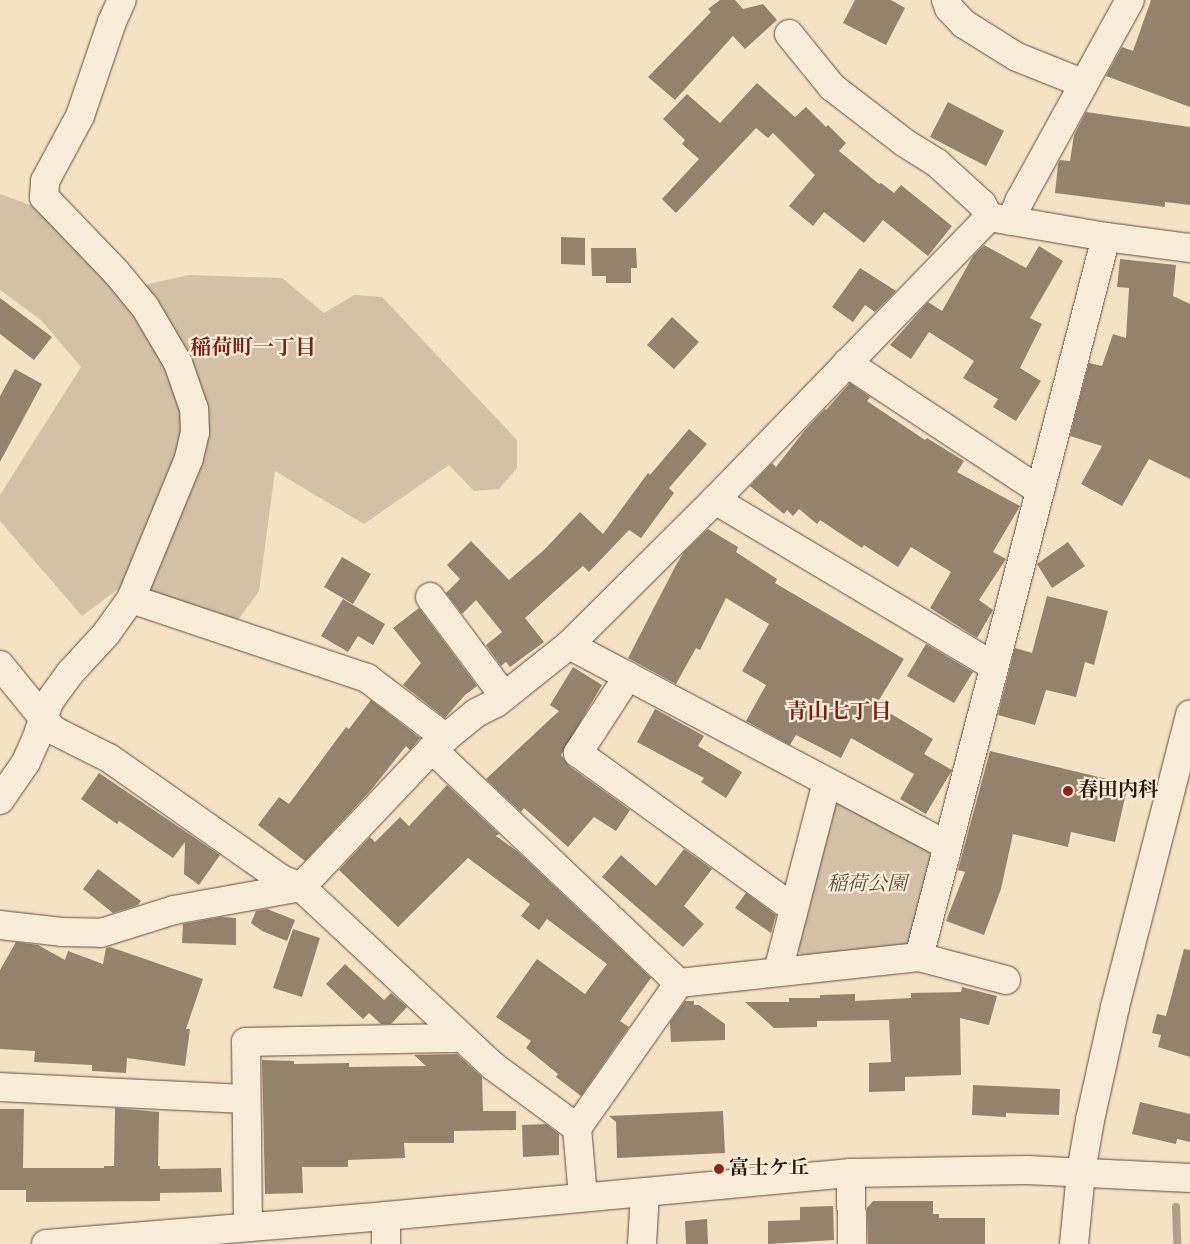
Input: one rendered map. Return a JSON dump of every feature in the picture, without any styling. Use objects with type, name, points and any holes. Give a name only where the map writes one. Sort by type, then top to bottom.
[{"type":"street","points":[[0,800],[26,762],[44,720],[49,702],[70,673],[106,634],[132,598],[189,458],[195,434],[194,409],[178,362],[145,307],[116,272],[44,197],[43,188],[49,171],[80,116],[112,22],[122,0]]},
{"type":"street","points":[[946,0],[949,8],[964,24],[1017,57],[1084,84]]},
{"type":"street","points":[[0,925],[62,932],[101,933],[174,910],[302,887],[439,744],[569,645],[715,500],[847,362],[1020,200],[1130,0]]},
{"type":"street","points":[[789,34],[832,87],[905,143],[937,163],[1000,219],[1106,237],[1190,248]]},
{"type":"street","points":[[919,957],[946,845],[1106,237]]},
{"type":"street","points":[[847,362],[1039,490]]},
{"type":"street","points":[[715,500],[993,666]]},
{"type":"street","points":[[430,597],[504,696]]},
{"type":"street","points":[[132,598],[367,678],[439,744],[679,983]]},
{"type":"street","points":[[569,645],[946,845]]},
{"type":"street","points":[[0,665],[52,730],[109,758],[281,879],[302,887],[493,1066],[577,1128]]},
{"type":"street","points":[[628,676],[578,753],[794,909]]},
{"type":"street","points":[[1074,1244],[1081,1172],[1090,1120],[1115,1007],[1190,714]]},
{"type":"street","points":[[778,972],[827,782]]},
{"type":"street","points":[[583,1196],[577,1128],[679,983],[919,957],[1006,980]]},
{"type":"street","points":[[248,1227],[246,1042],[462,1038]]},
{"type":"street","points":[[0,1087],[246,1100]]},
{"type":"street","points":[[46,1244],[386,1216],[583,1196],[851,1173],[1027,1170],[1190,1178]]},
{"type":"street","points":[[851,1173],[852,1244]]},
{"type":"street","points":[[642,1244],[645,1192]]},
{"type":"street","points":[[386,1216],[386,1244]]},
{"type":"green space","points":[[0,194],[33,206],[131,299],[148,284],[189,275],[282,278],[324,313],[354,295],[382,297],[517,440],[517,468],[499,489],[474,491],[449,465],[364,524],[275,471],[259,591],[235,624],[121,587],[82,616],[0,521],[0,495],[81,367],[41,320],[0,290]]},
{"type":"green space","name":"稲荷公園","points":[[839,802],[927,847],[932,858],[910,941],[903,948],[805,958],[793,946],[830,804]]},
{"type":"building","points":[[720,0],[735,0],[743,9],[763,4],[777,20],[745,49],[733,36],[675,100],[648,77],[711,12],[708,9]]},
{"type":"building","points":[[855,0],[891,0],[905,8],[886,45],[843,23]]},
{"type":"building","points":[[1151,0],[1190,0],[1190,107],[1106,76],[1122,47],[1133,51]]},
{"type":"building","points":[[757,83],[795,117],[806,107],[846,143],[839,151],[879,184],[881,183],[894,193],[901,185],[952,226],[928,256],[883,220],[864,243],[824,212],[813,226],[789,206],[815,175],[773,133],[768,138],[756,128],[676,213],[662,199],[699,159],[682,144],[685,140],[663,119],[687,94],[720,123]]},
{"type":"building","points":[[948,102],[1004,131],[986,166],[930,137]]},
{"type":"building","points":[[1086,112],[1190,127],[1190,205],[1165,202],[1165,207],[1055,193],[1058,164],[1060,160],[1070,161],[1074,135]]},
{"type":"building","points":[[561,237],[585,238],[585,265],[561,264]]},
{"type":"building","points":[[984,245],[1026,268],[1039,246],[1063,261],[1030,318],[1042,324],[1020,368],[1041,381],[1016,421],[993,407],[998,399],[963,378],[974,361],[929,332],[911,359],[890,345],[928,302],[942,311],[973,256]]},
{"type":"building","points":[[591,248],[636,248],[637,268],[631,268],[631,283],[606,283],[606,276],[592,276]]},
{"type":"building","points":[[1120,259],[1176,265],[1173,296],[1190,304],[1190,479],[1149,459],[1122,506],[1081,484],[1102,446],[1070,436],[1089,363],[1102,366],[1113,334],[1126,338],[1129,288],[1117,287]]},
{"type":"building","points":[[860,268],[896,291],[875,312],[865,305],[853,322],[832,307]]},
{"type":"building","points":[[0,298],[52,337],[34,360],[0,334]]},
{"type":"building","points":[[672,317],[699,342],[674,369],[647,345]]},
{"type":"building","points":[[15,369],[42,384],[0,462],[0,396]]},
{"type":"building","points":[[850,383],[870,397],[867,401],[925,440],[927,438],[964,461],[957,472],[1020,506],[993,552],[1006,559],[979,600],[993,610],[977,638],[930,608],[951,572],[911,547],[898,567],[864,545],[862,548],[820,520],[817,524],[799,509],[793,516],[787,510],[784,514],[750,486],[772,463],[776,467],[805,430]]},
{"type":"building","points":[[689,429],[707,444],[669,488],[674,493],[641,538],[629,530],[589,572],[583,566],[525,618],[544,642],[510,667],[506,662],[501,666],[486,645],[502,632],[476,600],[462,614],[446,593],[460,579],[447,565],[471,541],[509,580],[544,550],[580,512],[603,534],[648,473],[650,475]]},
{"type":"building","points":[[708,529],[738,547],[736,552],[777,579],[775,583],[904,659],[876,705],[933,739],[924,754],[952,770],[926,814],[900,799],[914,774],[851,738],[841,758],[796,735],[790,745],[746,721],[766,685],[742,671],[769,624],[726,598],[700,650],[696,648],[676,684],[628,658],[684,552]]},
{"type":"building","points":[[1068,542],[1085,566],[1052,588],[1037,564]]},
{"type":"building","points":[[342,557],[371,574],[353,604],[324,587]]},
{"type":"building","points":[[1047,596],[1108,611],[1094,665],[1085,662],[1076,697],[1046,690],[1035,725],[998,715],[1015,648],[1032,653]]},
{"type":"building","points":[[343,599],[385,624],[373,645],[358,636],[348,652],[321,636]]},
{"type":"building","points":[[419,608],[477,686],[465,695],[445,718],[403,685],[421,663],[393,628]]},
{"type":"building","points":[[926,644],[973,672],[954,703],[907,676]]},
{"type":"building","points":[[573,667],[602,685],[561,755],[569,766],[630,810],[616,831],[594,817],[568,847],[524,808],[521,812],[486,779],[559,711],[550,705]]},
{"type":"building","points":[[371,700],[420,738],[410,750],[406,746],[371,790],[305,861],[258,825],[279,797],[289,804],[346,727],[349,729]]},
{"type":"building","points":[[655,709],[704,736],[698,746],[742,772],[726,798],[701,782],[704,778],[637,742]]},
{"type":"building","points":[[990,751],[1128,784],[1115,842],[1071,832],[1068,847],[1013,834],[1001,889],[984,935],[946,921],[965,872],[958,870]]},
{"type":"building","points":[[99,773],[220,855],[199,885],[184,874],[185,842],[173,858],[119,821],[117,824],[81,799]]},
{"type":"building","points":[[447,785],[499,834],[496,836],[517,851],[651,978],[620,1021],[629,1027],[581,1096],[556,1077],[558,1074],[526,1048],[531,1041],[496,1017],[537,959],[585,994],[607,964],[547,919],[539,930],[521,916],[530,904],[468,858],[398,927],[339,870],[370,837],[375,842],[400,817],[409,826]]},
{"type":"building","points":[[684,849],[712,869],[684,906],[704,924],[683,947],[602,877],[621,855],[656,886]]},
{"type":"building","points":[[98,869],[141,901],[138,905],[113,913],[83,889]]},
{"type":"building","points":[[746,893],[776,915],[771,933],[735,908]]},
{"type":"building","points":[[267,909],[295,920],[287,941],[262,931],[251,923],[256,911]]},
{"type":"building","points":[[221,917],[236,918],[236,945],[182,943],[183,924]]},
{"type":"building","points":[[293,929],[320,938],[302,997],[273,988]]},
{"type":"building","points":[[16,942],[38,945],[65,960],[68,951],[103,964],[106,948],[110,947],[203,979],[186,1029],[190,1029],[185,1066],[127,1058],[126,1073],[92,1071],[92,1065],[34,1062],[35,1051],[0,1049],[0,970]]},
{"type":"building","points":[[1184,949],[1190,950],[1190,1057],[1158,1047],[1161,1035],[1152,1033],[1157,1014],[1166,1016]]},
{"type":"building","points":[[345,964],[384,1000],[391,993],[407,1007],[391,1024],[381,1024],[369,1013],[363,1019],[326,984]]},
{"type":"building","points":[[962,987],[997,996],[989,1025],[960,1018],[961,1075],[905,1077],[905,1091],[869,1092],[869,1063],[891,1062],[889,1020],[817,1021],[817,1027],[774,1028],[745,1002],[789,1002],[789,998],[820,998],[820,995],[855,994],[855,1001],[911,998],[911,993],[961,992]]},
{"type":"building","points":[[685,1001],[694,1001],[694,1005],[699,1005],[725,1024],[725,1040],[671,1042],[670,1022]]},
{"type":"building","points":[[457,1054],[482,1077],[483,1111],[516,1111],[516,1130],[454,1131],[454,1143],[404,1143],[405,1158],[348,1160],[348,1167],[302,1167],[303,1193],[265,1194],[262,1060],[294,1061],[294,1064],[349,1063],[349,1067],[426,1066],[414,1055]]},
{"type":"building","points":[[973,1085],[1060,1089],[1059,1115],[1006,1113],[1006,1117],[972,1115]]},
{"type":"building","points":[[1140,1102],[1190,1114],[1190,1142],[1177,1139],[1176,1144],[1132,1134]]},
{"type":"building","points":[[115,1108],[159,1112],[158,1166],[160,1166],[160,1169],[221,1168],[222,1192],[160,1193],[160,1201],[26,1202],[26,1190],[0,1190],[0,1109],[24,1109],[23,1168],[104,1168],[104,1166],[114,1166]]},
{"type":"building","points":[[723,1111],[725,1153],[617,1158],[616,1122],[609,1116]]},
{"type":"building","points":[[546,1124],[559,1134],[559,1155],[523,1157],[522,1125]]},
{"type":"building","points":[[873,1201],[933,1201],[933,1214],[939,1214],[939,1218],[985,1218],[985,1244],[868,1244],[867,1208]]},
{"type":"building","points":[[833,1206],[834,1240],[768,1244],[768,1221],[800,1220],[800,1207]]},
{"type":"building","points":[[707,1219],[708,1244],[686,1244],[685,1221]]},
{"type":"waterway","points":[[1176,1207],[1177,1244]]},
{"type":"place","name":"春田内科","points":[[1068,791]]},
{"type":"place","name":"富士ケ丘","points":[[719,1169]]},
{"type":"district","name":"稲荷町一丁目","points":[[253,349]]},
{"type":"district","name":"青山七丁目","points":[[839,713]]}]
